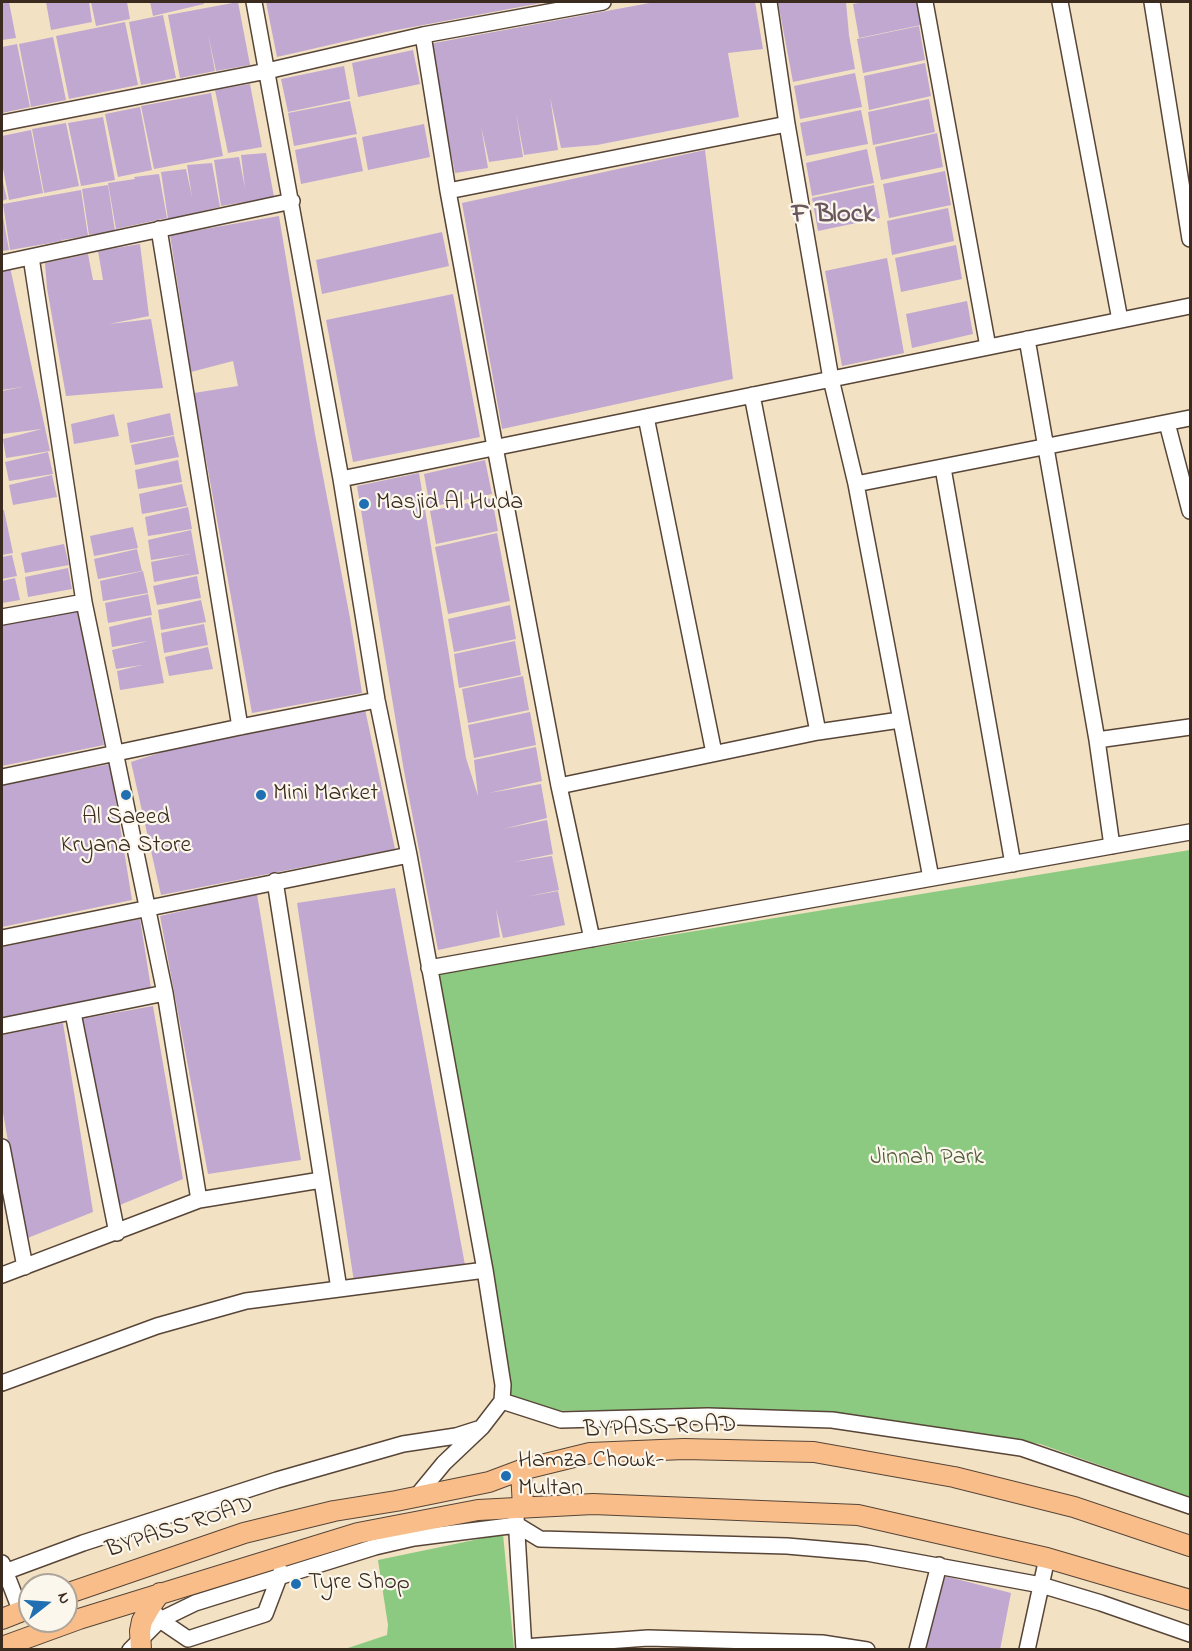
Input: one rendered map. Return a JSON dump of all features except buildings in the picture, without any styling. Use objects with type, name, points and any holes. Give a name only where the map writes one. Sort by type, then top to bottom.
[{"type":"main road","name":"BYPASS ROAD","points":[[78,1590],[244,1533],[334,1511],[489,1482],[521,1470],[590,1453],[684,1449],[814,1452],[954,1477],[1074,1508],[1191,1546]]},
{"type":"main road","points":[[518,1513],[521,1470]]},
{"type":"main road","points":[[2,1647],[79,1619],[157,1607],[286,1555],[358,1533],[478,1510],[518,1513],[593,1504],[858,1515],[1047,1558],[1191,1600]]},
{"type":"main road","points":[[137,1647],[142,1621],[157,1607]]},
{"type":"main road","points":[[2,1619],[18,1613]]},
{"type":"street","points":[[254,2],[341,479],[377,700],[409,855],[485,1270],[503,1384],[502,1401],[482,1427],[444,1463],[416,1497]]},
{"type":"street","points":[[2,123],[267,71],[423,35],[603,2]]},
{"type":"street","points":[[769,2],[787,124],[831,379],[856,484],[931,878]]},
{"type":"street","points":[[925,2],[988,347]]},
{"type":"street","points":[[1060,2],[1120,320]]},
{"type":"street","points":[[1152,2],[1191,239]]},
{"type":"street","points":[[423,35],[448,190],[495,447],[559,786],[592,939]]},
{"type":"street","points":[[448,190],[787,124]]},
{"type":"street","points":[[2,263],[292,201]]},
{"type":"street","points":[[159,229],[240,726]]},
{"type":"street","points":[[31,256],[84,602],[165,993],[199,1200]]},
{"type":"street","points":[[341,479],[1191,306]]},
{"type":"street","points":[[1027,339],[1097,740],[1112,846]]},
{"type":"street","points":[[752,395],[818,732]]},
{"type":"street","points":[[646,417],[714,753]]},
{"type":"street","points":[[856,484],[1191,418]]},
{"type":"street","points":[[1167,423],[1191,511]]},
{"type":"street","points":[[943,468],[1013,864]]},
{"type":"street","points":[[2,616],[84,602]]},
{"type":"street","points":[[2,777],[240,726],[377,700]]},
{"type":"street","points":[[559,786],[818,732],[900,720]]},
{"type":"street","points":[[1097,740],[1191,727]]},
{"type":"street","points":[[429,968],[1191,832]]},
{"type":"street","points":[[2,938],[409,855]]},
{"type":"street","points":[[275,881],[339,1289]]},
{"type":"street","points":[[2,1026],[165,993]]},
{"type":"street","points":[[73,1013],[117,1233]]},
{"type":"street","points":[[2,1147],[25,1267]]},
{"type":"street","points":[[2,1275],[199,1200],[321,1180]]},
{"type":"street","points":[[2,1383],[157,1326],[246,1301],[485,1270]]},
{"type":"street","points":[[502,1401],[561,1420],[708,1416],[832,1420],[1022,1448],[1191,1506]]},
{"type":"street","points":[[18,1597],[3,1569],[277,1480],[403,1444],[456,1436],[482,1427]]},
{"type":"street","points":[[518,1513],[540,1539],[787,1546],[867,1553],[939,1565],[1041,1584],[1191,1634]]},
{"type":"street","points":[[157,1607],[183,1607],[375,1547],[518,1513]]},
{"type":"street","points":[[518,1513],[524,1648],[648,1638],[867,1650]]},
{"type":"street","points":[[157,1607],[188,1639],[265,1614],[286,1555]]},
{"type":"street","points":[[1027,1650],[1047,1558]]},
{"type":"street","points":[[917,1650],[939,1565]]},
{"type":"green space","name":"Jinnah Park","points":[[1190,850],[1190,1497],[1040,1444],[892,1420],[708,1416],[698,1410],[514,1411],[439,973]]},
{"type":"green space","points":[[503,1534],[514,1649],[342,1650],[387,1635],[388,1625],[378,1560]]},
{"type":"place","name":"Masjid Al Huda","points":[[364,504]]},
{"type":"place","name":"Al Saeed Kryana Store","points":[[126,795]]},
{"type":"place","name":"Mini Market","points":[[261,795]]},
{"type":"place","name":"Hamza Chowk- Multan","points":[[506,1476]]},
{"type":"place","name":"Tyre Shop","points":[[296,1584]]},
{"type":"district","name":"F Block","points":[[833,217]]}]
